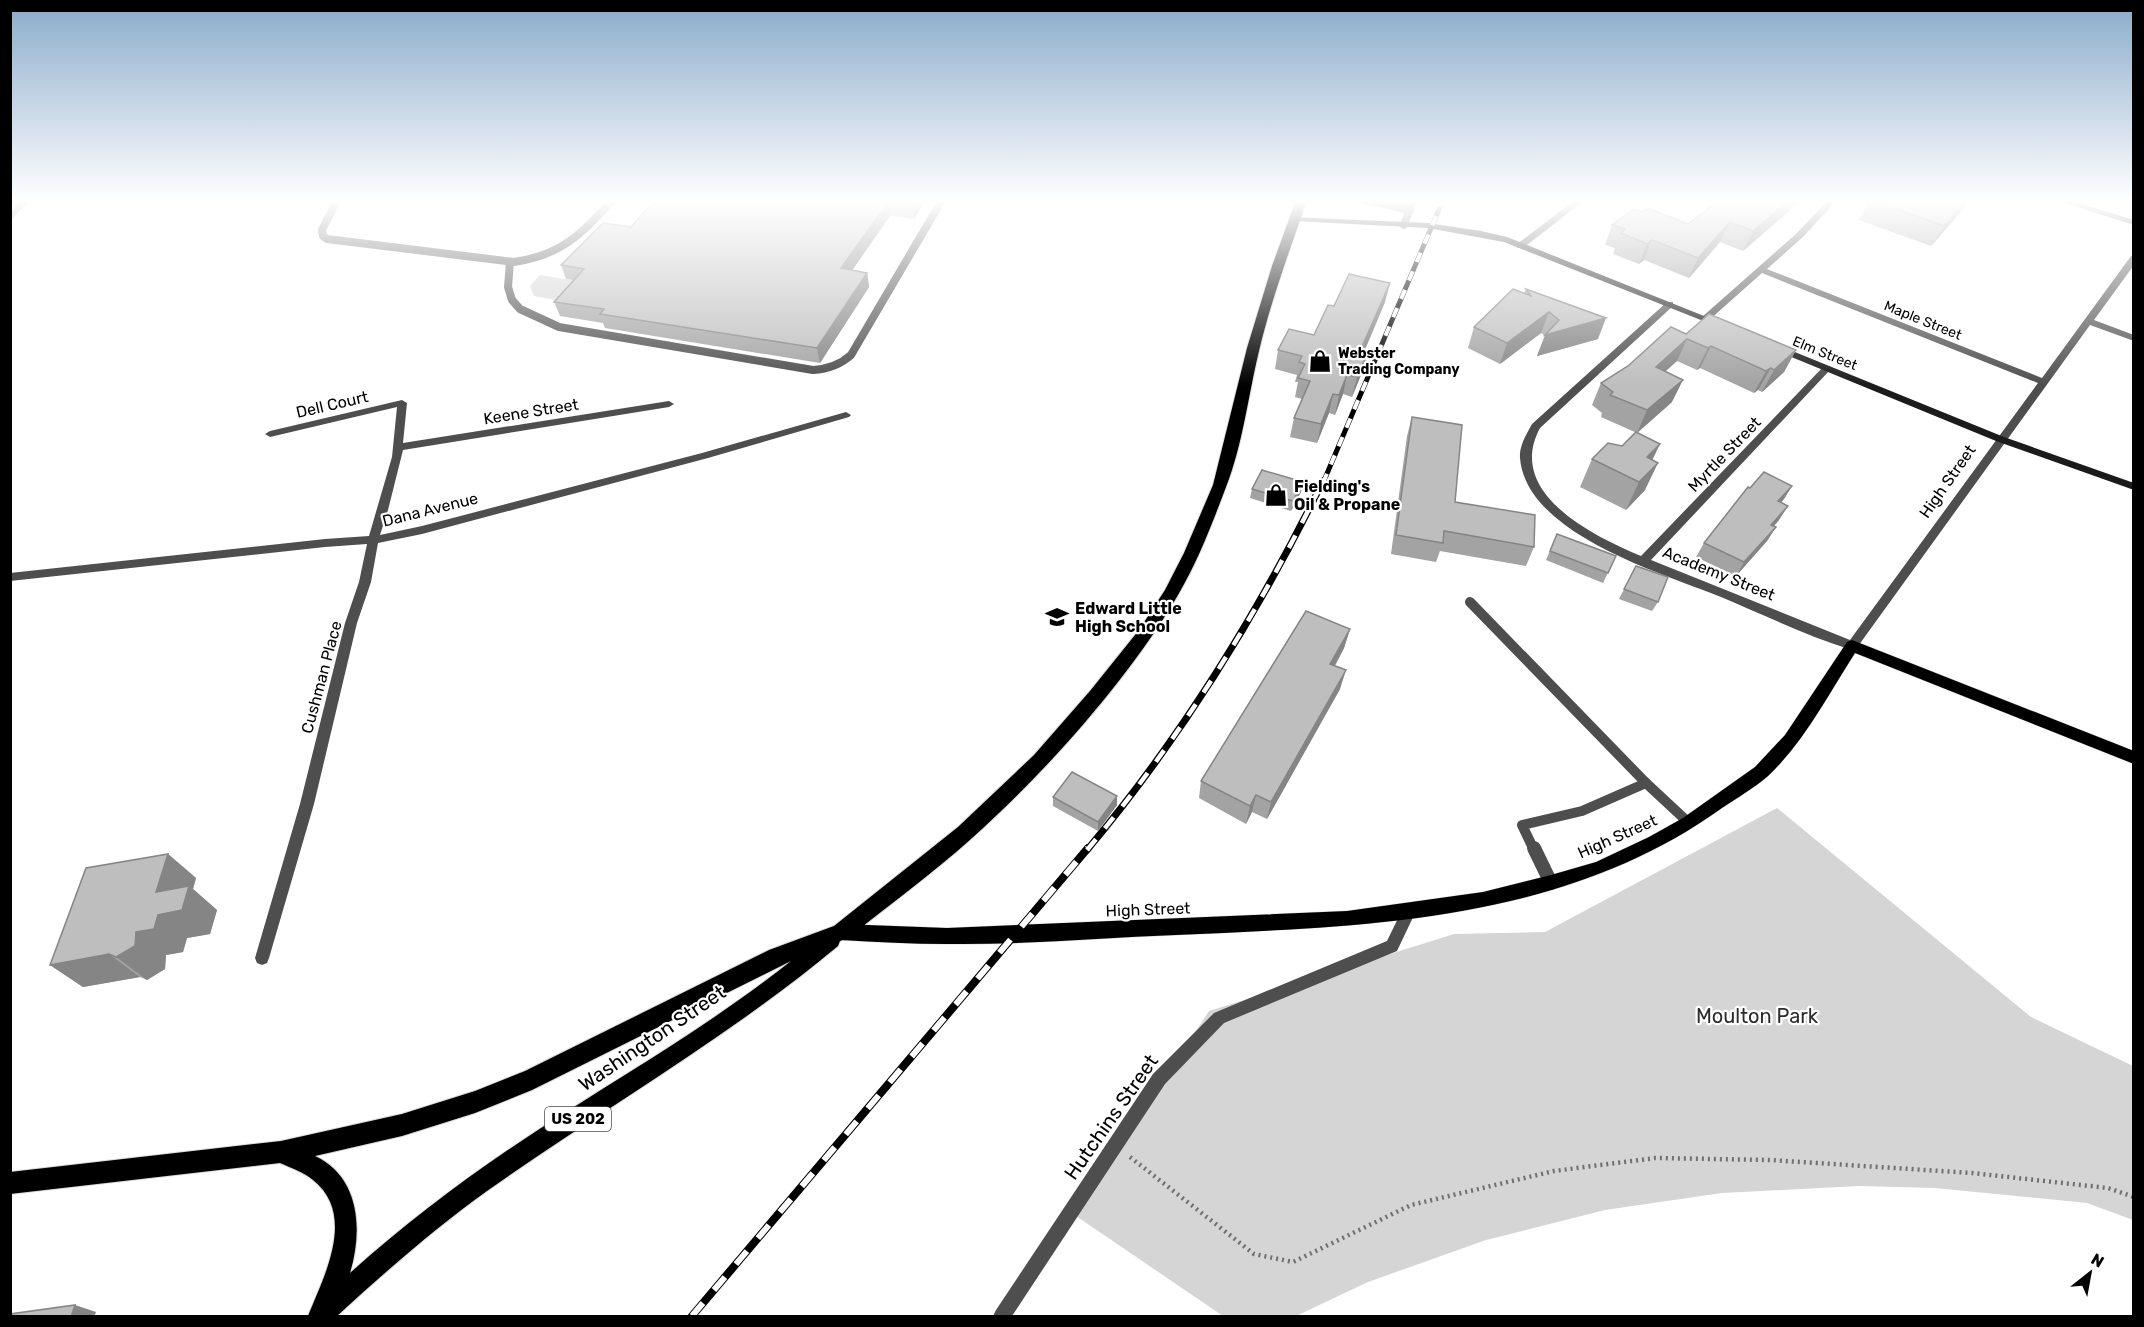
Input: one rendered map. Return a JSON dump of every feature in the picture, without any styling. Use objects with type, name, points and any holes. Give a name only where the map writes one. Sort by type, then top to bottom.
[{"type":"highway","name":"US 202","points":[[10,1183],[281,1152],[402,1125],[475,1102],[532,1079],[776,957],[841,932],[965,833],[1015,784],[1096,696],[1145,634],[1192,554],[1220,485],[1253,348],[1280,262]]},
{"type":"highway","name":"Washington Street","points":[[321,1316],[431,1220],[502,1167],[621,1091],[782,981],[841,932]]},
{"type":"highway","points":[[281,1152],[322,1173],[342,1199],[348,1236],[340,1272],[321,1316]]},
{"type":"main road","points":[[1561,262],[1728,328]]},
{"type":"main road","name":"Elm Street","points":[[1772,345],[2000,439],[2133,487]]},
{"type":"main road","name":"High Street","points":[[841,932],[947,936],[1347,919],[1483,900],[1551,883],[1600,868],[1689,823],[1761,772],[1791,740],[1852,646]]},
{"type":"main road","name":"Academy Street","points":[[1852,646],[2133,758]]},
{"type":"street","points":[[1706,319],[1768,262]]},
{"type":"street","name":"High Street","points":[[1852,646],[2130,262]]},
{"type":"street","name":"Maple Street","points":[[1760,269],[2043,382]]},
{"type":"street","name":"Academy Street","points":[[1670,304],[1536,426],[1525,456],[1530,476],[1539,493],[1551,508],[1590,536],[1643,561],[1852,646]]},
{"type":"street","points":[[2088,321],[2133,338]]},
{"type":"street","name":"Myrtle Street","points":[[1643,561],[1827,368]]},
{"type":"street","name":"Dell Court","points":[[270,434],[402,403]]},
{"type":"street","name":"Cushman Place","points":[[262,958],[307,804],[351,622],[365,582],[373,540],[383,510],[398,447],[402,403]]},
{"type":"street","name":"Keene Street","points":[[398,447],[669,404]]},
{"type":"street","name":"Dana Avenue","points":[[10,577],[325,543],[373,540],[422,530],[704,456],[846,415]]},
{"type":"street","name":"Hutchins Street","points":[[1002,1317],[1159,1079],[1219,1018],[1392,946],[1409,911]]},
{"type":"lane","points":[[510,262],[508,287],[512,300],[520,309],[559,327],[813,370],[829,369],[842,364],[851,355],[906,262]]},
{"type":"lane","points":[[1470,602],[1646,783],[1689,823]]},
{"type":"lane","points":[[1551,883],[1522,825],[1582,811],[1646,783]]},
{"type":"path","points":[[1115,1145],[1254,1254],[1293,1262],[1411,1205],[1554,1171],[1655,1158],[1770,1160],[1972,1173],[2108,1188],[2133,1197]]},
{"type":"green space","points":[[540,275],[589,283],[571,303],[534,296],[530,286]]},
{"type":"green space","name":"Moulton Park","points":[[1777,808],[2031,1017],[2133,1066],[2133,1220],[2087,1203],[1935,1188],[1859,1186],[1722,1193],[1605,1210],[1486,1240],[1368,1282],[1296,1316],[1223,1316],[1076,1216],[1209,1011],[1454,934],[1545,932]]},
{"type":"building","points":[[564,262],[845,262],[841,268],[867,273],[817,348],[600,314],[604,309],[554,302],[584,269],[561,265]]},
{"type":"building","name":"Webster Trading Company","points":[[1349,274],[1390,283],[1361,349],[1368,351],[1357,377],[1347,375],[1339,395],[1333,394],[1321,424],[1294,418],[1310,381],[1298,378],[1305,364],[1299,362],[1302,356],[1278,350],[1289,329],[1314,335],[1328,305],[1334,306]]},
{"type":"building","points":[[1513,289],[1531,296],[1526,289],[1606,318],[1545,335],[1559,320],[1549,312],[1507,343],[1474,327]]},
{"type":"building","points":[[1709,314],[1796,350],[1774,370],[1771,368],[1766,371],[1711,346],[1708,348],[1687,339],[1656,367],[1683,380],[1647,410],[1610,395],[1613,392],[1601,383],[1628,366],[1671,327],[1686,334]]},
{"type":"building","points":[[1412,417],[1462,425],[1455,502],[1535,515],[1534,547],[1444,531],[1443,543],[1396,535]]},
{"type":"building","points":[[1636,432],[1660,444],[1647,457],[1658,463],[1639,482],[1592,459],[1608,443],[1622,446]]},
{"type":"building","points":[[1262,470],[1303,482],[1293,501],[1252,489]]},
{"type":"building","points":[[1764,472],[1792,486],[1778,501],[1788,506],[1771,525],[1776,527],[1744,562],[1704,543],[1748,487],[1750,488]]},
{"type":"building","points":[[1557,534],[1616,556],[1608,573],[1550,551]]},
{"type":"building","points":[[1636,566],[1668,577],[1658,602],[1624,589]]},
{"type":"building","points":[[1306,611],[1350,629],[1330,664],[1346,670],[1271,802],[1256,795],[1250,806],[1201,781]]},
{"type":"building","points":[[1072,772],[1117,796],[1098,822],[1053,797]]},
{"type":"building","points":[[168,854],[156,892],[189,886],[182,910],[158,915],[154,929],[136,932],[135,946],[116,957],[109,954],[50,965],[86,868]]},
{"type":"building","points":[[75,1305],[71,1317],[10,1317],[10,1314]]},
{"type":"railway","points":[[1323,483],[1417,262]]},
{"type":"railway","points":[[1087,850],[1155,764],[1216,673],[1272,578],[1323,481]]},
{"type":"railway","points":[[692,1316],[1088,848]]},
{"type":"place","name":"Webster Trading Company","points":[[1320,361]]},
{"type":"place","name":"Fielding's Oil & Propane","points":[[1276,495]]},
{"type":"place","name":"Edward Little High School","points":[[1057,617]]}]
